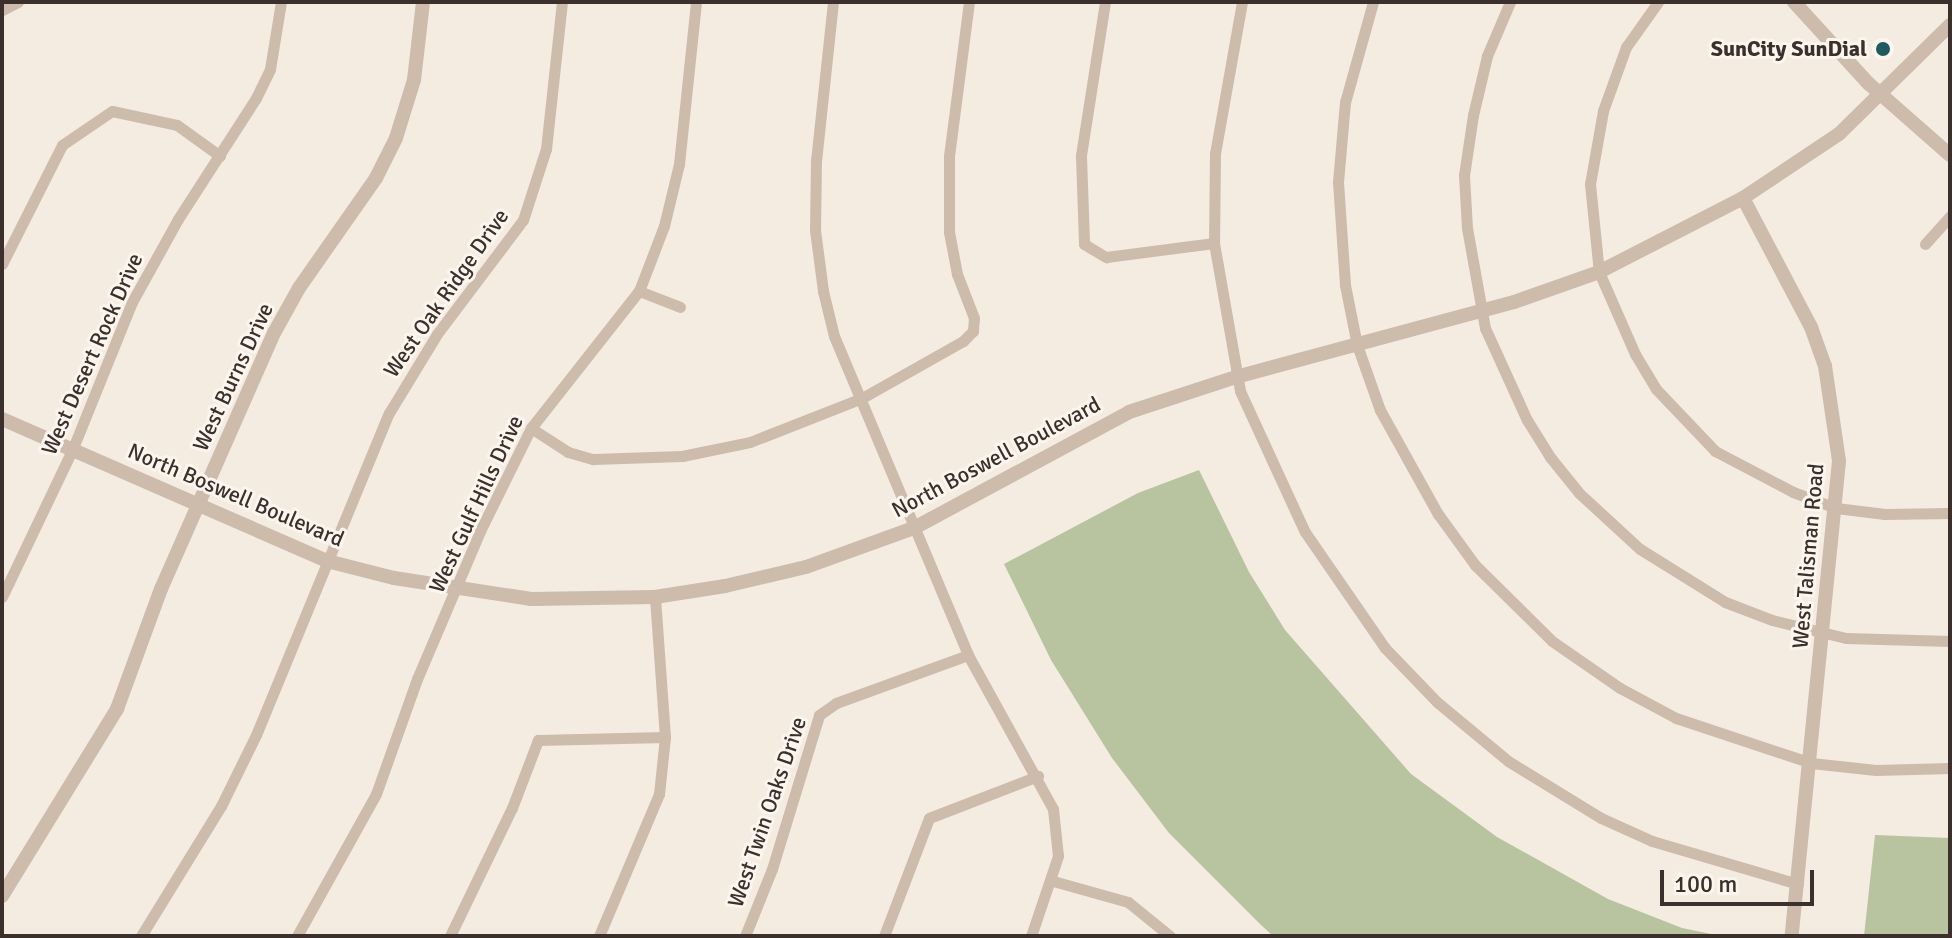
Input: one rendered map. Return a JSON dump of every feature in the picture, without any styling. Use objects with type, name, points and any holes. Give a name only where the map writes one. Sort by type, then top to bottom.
[{"type":"street","points":[[2,10],[18,2]]},
{"type":"street","name":"West Desert Rock Drive","points":[[2,597],[73,448],[132,302],[270,69],[281,2]]},
{"type":"street","name":"West Burns Drive","points":[[2,896],[117,709],[199,506],[274,333],[299,288],[376,178],[396,138],[414,80],[423,2]]},
{"type":"street","name":"West Oak Ridge Drive","points":[[141,936],[221,806],[389,413],[413,370],[523,220],[546,149],[562,2]]},
{"type":"street","name":"West Gulf Hills Drive","points":[[297,936],[376,794],[417,679],[531,428],[639,291],[664,226],[679,164],[696,2]]},
{"type":"street","points":[[833,2],[819,107],[815,230],[834,336],[968,655],[1038,776],[1059,830],[1053,881],[1031,936]]},
{"type":"street","points":[[531,428],[568,452],[593,459],[682,456],[750,442],[862,398],[973,331],[974,318],[957,274],[949,193],[956,70],[969,2]]},
{"type":"street","points":[[1105,2],[1081,156],[1084,244],[1106,257],[1214,243]]},
{"type":"street","points":[[1242,2],[1215,153],[1214,243],[1236,377],[1305,532],[1356,611],[1437,702],[1508,761],[1601,818],[1714,863],[1798,884]]},
{"type":"street","points":[[1373,2],[1345,102],[1338,182],[1342,262],[1357,345],[1380,410],[1416,479],[1475,565],[1511,604],[1552,641],[1620,688],[1729,739],[1811,763],[1876,770],[1950,768]]},
{"type":"street","points":[[1510,2],[1487,56],[1464,175],[1480,312],[1527,420],[1550,457],[1604,518],[1684,580],[1725,602],[1824,634],[1950,641]]},
{"type":"street","points":[[1658,2],[1626,47],[1603,111],[1590,184],[1599,272],[1635,354],[1686,425],[1715,451],[1793,492],[1836,508],[1885,514],[1950,513]]},
{"type":"street","points":[[1794,2],[1881,94],[1950,155]]},
{"type":"street","name":"North Boswell Boulevard","points":[[2,419],[327,561],[457,589],[531,599],[655,597],[806,567],[914,528],[1129,412],[1236,377],[1480,312],[1599,272],[1743,198],[1839,134],[1950,25]]},
{"type":"street","points":[[2,264],[62,145],[112,111],[177,125],[220,156]]},
{"type":"street","name":"West Talisman Road","points":[[1743,198],[1771,243],[1825,366],[1839,461],[1792,936]]},
{"type":"street","points":[[1925,244],[1950,216]]},
{"type":"street","points":[[639,291],[680,307]]},
{"type":"street","points":[[599,936],[659,794],[665,737],[655,597]]},
{"type":"street","name":"West Twin Oaks Drive","points":[[745,936],[772,869],[819,715],[836,703],[968,655]]},
{"type":"street","points":[[450,936],[512,808],[538,740],[665,737]]},
{"type":"street","points":[[884,936],[929,818],[1038,776]]},
{"type":"street","points":[[1053,881],[1128,902],[1170,936]]},
{"type":"green space","points":[[1199,470],[1249,572],[1285,630],[1411,774],[1497,837],[1608,899],[1682,928],[1721,936],[1273,936],[1169,833],[1112,758],[1051,660],[1004,564],[1138,493]]},
{"type":"green space","points":[[1875,835],[1950,838],[1950,936],[1864,936]]},
{"type":"place","name":"SunCity SunDial","points":[[1883,49]]}]
